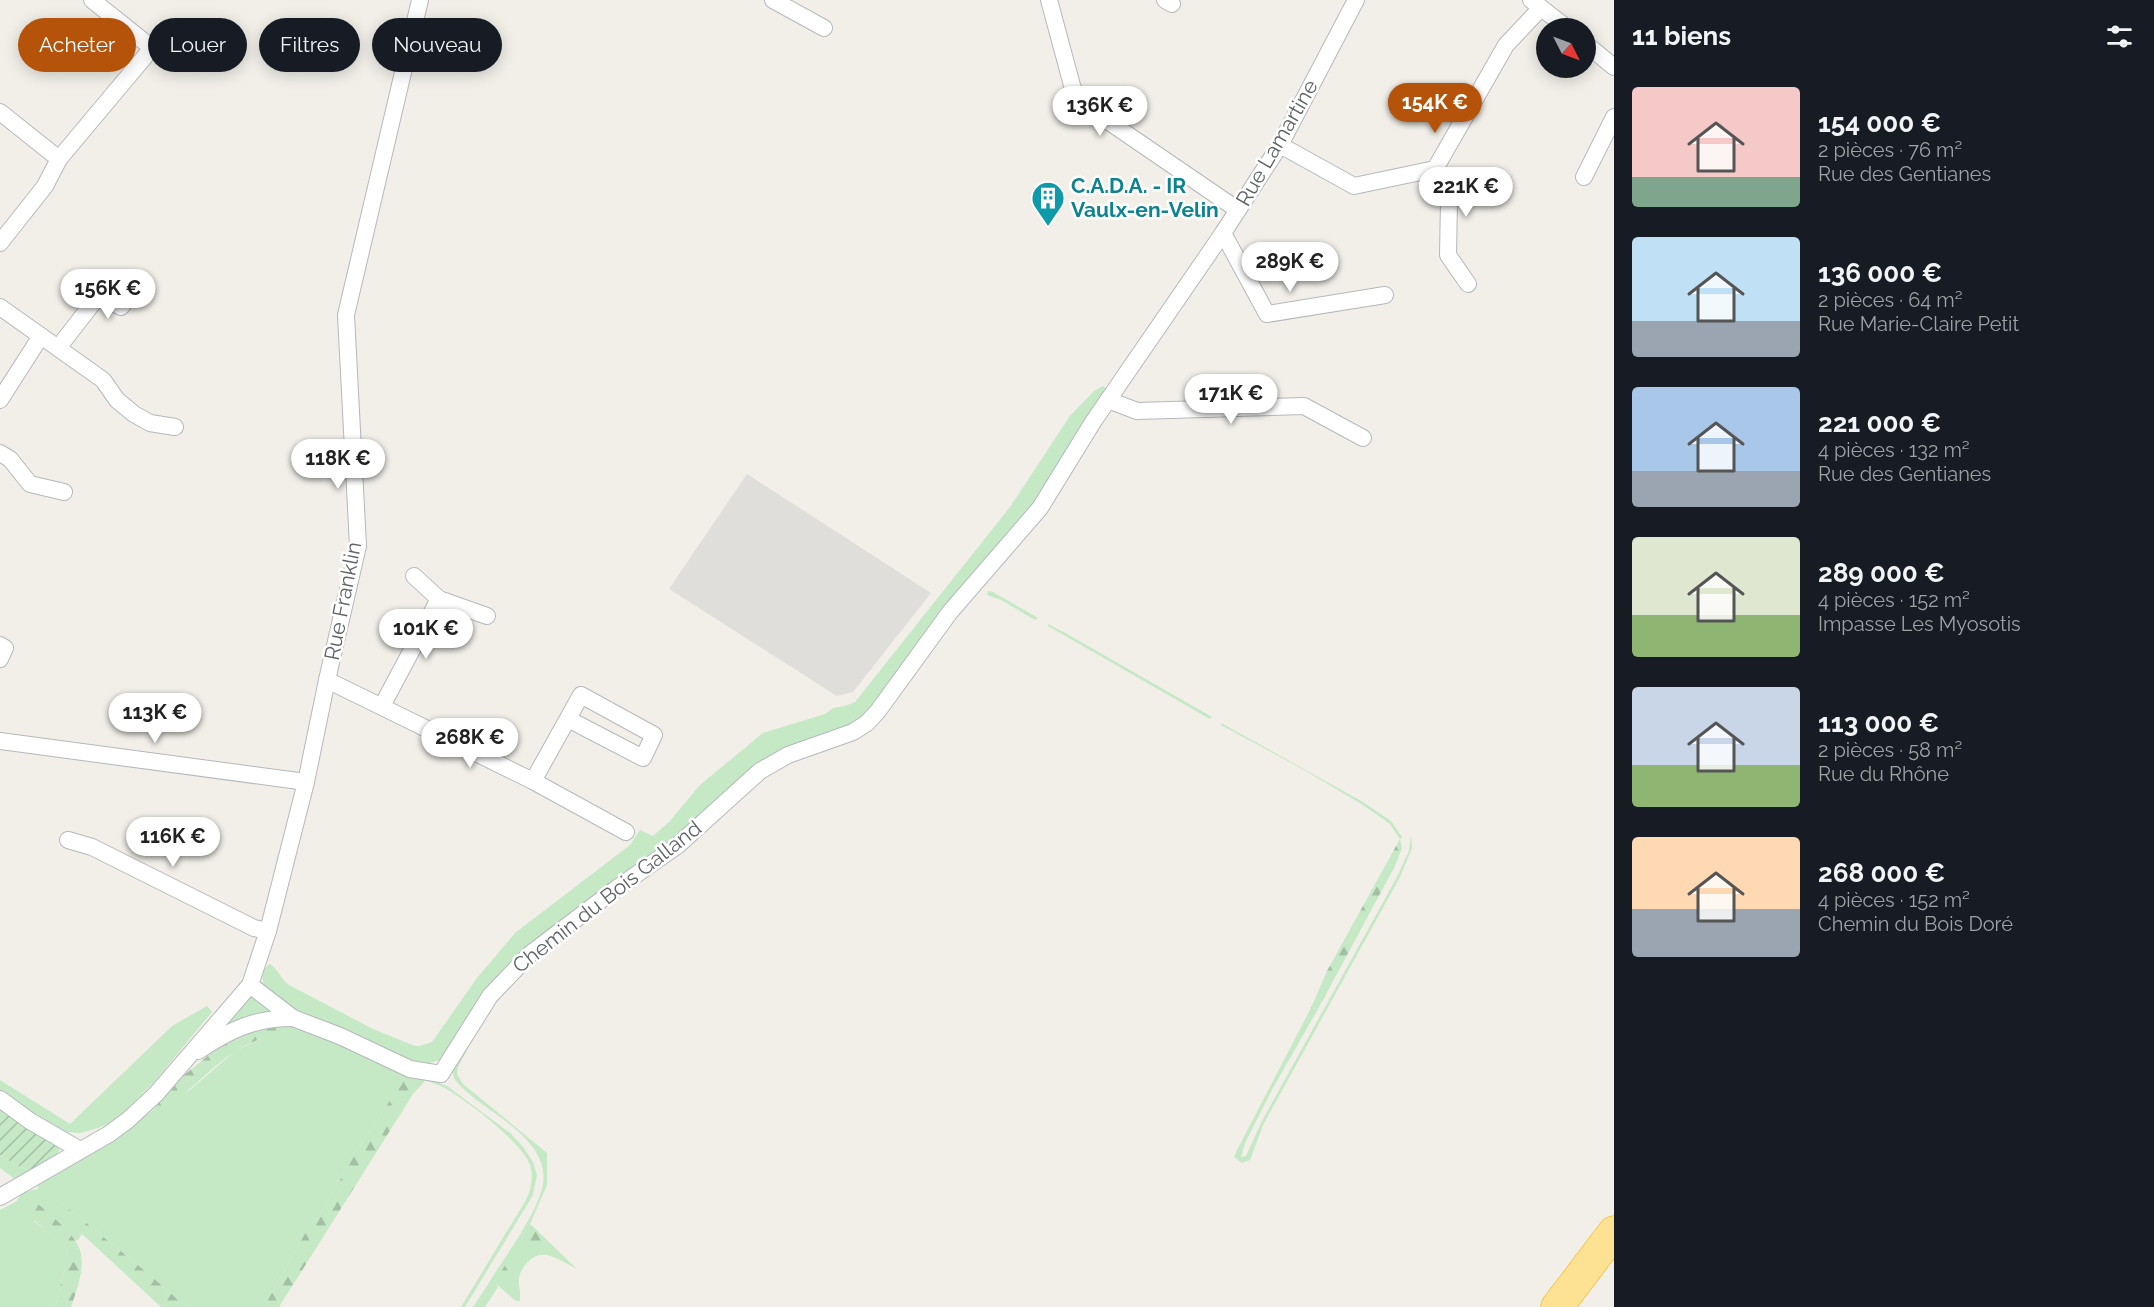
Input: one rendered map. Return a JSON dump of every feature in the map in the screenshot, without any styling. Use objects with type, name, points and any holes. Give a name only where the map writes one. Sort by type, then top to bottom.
[{"type":"highway","points":[[1557,1307],[1614,1232]]},
{"type":"street","points":[[0,243],[45,186],[59,159],[152,48],[92,0]]},
{"type":"street","name":"Rue Franklin","points":[[250,985],[268,931],[306,782],[358,546],[346,315],[420,0]]},
{"type":"street","points":[[773,0],[824,27]]},
{"type":"street","points":[[1049,0],[1073,90],[1100,115],[1238,210]]},
{"type":"street","name":"Rue Lamartine","points":[[1108,400],[1223,233],[1280,145],[1356,0]]},
{"type":"street","points":[[1280,145],[1354,186],[1435,169],[1506,45],[1536,4],[1554,18]]},
{"type":"street","points":[[1596,52],[1614,67]]},
{"type":"street","points":[[0,112],[59,159]]},
{"type":"street","points":[[1584,177],[1614,117]]},
{"type":"street","points":[[1435,169],[1446,188],[1449,200],[1448,255],[1468,284]]},
{"type":"street","points":[[1223,233],[1267,314],[1385,295]]},
{"type":"street","points":[[58,348],[99,295],[121,308],[138,286]]},
{"type":"street","points":[[0,307],[103,380],[117,400],[134,414],[150,423],[175,427]]},
{"type":"street","points":[[0,400],[41,336]]},
{"type":"street","points":[[1108,400],[1137,411],[1304,406],[1363,438]]},
{"type":"street","name":"Chemin du Bois Galland","points":[[250,985],[293,1018],[340,1036],[410,1069],[441,1074],[490,996],[530,954],[677,846],[760,771],[788,754],[853,732],[873,717],[950,612],[1030,522],[1108,400]]},
{"type":"street","points":[[0,453],[10,459],[30,484],[64,492]]},
{"type":"street","points":[[414,576],[439,598],[488,616]]},
{"type":"street","points":[[382,706],[439,598]]},
{"type":"street","points":[[0,645],[5,648],[0,659]]},
{"type":"street","points":[[327,680],[533,781],[626,832]]},
{"type":"street","points":[[533,781],[581,695],[654,735],[643,758],[568,719]]},
{"type":"street","points":[[0,741],[306,782]]},
{"type":"street","points":[[68,840],[92,847],[254,928],[268,931]]},
{"type":"street","points":[[0,1197],[109,1134],[128,1120],[156,1094],[250,985]]},
{"type":"street","points":[[188,1058],[245,1024],[277,1018],[293,1018]]},
{"type":"street","points":[[0,1099],[30,1121],[80,1150]]},
{"type":"shaded area","points":[[747,474],[931,593],[853,692],[837,696],[669,589]]},
{"type":"green space","points":[[1103,386],[1107,389],[1044,493],[858,723],[803,742],[672,845],[595,897],[440,1060],[423,1065],[416,1064],[281,1003],[267,992],[263,976],[270,964],[289,985],[373,1029],[415,1046],[432,1042],[477,978],[515,933],[630,845],[640,830],[653,836],[669,822],[700,785],[763,733],[855,702],[1010,507],[1070,416],[1094,391]]},
{"type":"green space","points":[[988,591],[1038,618],[1035,620],[1001,600],[987,595]]},
{"type":"green space","points":[[1048,624],[1067,634],[1212,717],[1210,719]]},
{"type":"green space","points":[[1221,723],[1363,802],[1391,821],[1402,837],[1400,839],[1390,824],[1363,805]]},
{"type":"green space","points":[[1411,835],[1412,848],[1400,877],[1263,1125],[1250,1160],[1242,1163],[1234,1157],[1237,1150],[1311,1008],[1318,1009],[1245,1143],[1241,1157],[1246,1156],[1262,1121],[1397,877],[1409,851]]},
{"type":"green space","points":[[1400,839],[1402,848],[1395,866],[1318,1009],[1311,1008],[1327,971]]},
{"type":"green space","points":[[504,991],[479,1028],[458,1067],[457,1074],[463,1084],[547,1153],[547,1185],[530,1224],[521,1238],[538,1248],[547,1240],[577,1269],[549,1255],[536,1256],[529,1260],[521,1271],[520,1291],[512,1284],[510,1277],[496,1284],[498,1287],[491,1298],[485,1289],[532,1214],[542,1189],[543,1173],[539,1158],[531,1145],[520,1133],[461,1086],[454,1078],[453,1071],[454,1065],[486,1011]]},
{"type":"green space","points":[[250,995],[282,1012],[217,1028]]},
{"type":"green space","points":[[207,1006],[212,1012],[154,1082],[115,1121],[98,1128],[80,1133],[64,1132],[0,1091],[0,1080],[70,1124],[172,1026]]},
{"type":"green space","points":[[290,1025],[447,1086],[510,1133],[533,1162],[537,1175],[533,1195],[465,1307],[461,1307],[526,1200],[531,1183],[530,1165],[505,1134],[466,1102],[436,1084],[405,1078],[358,1148],[322,1212],[308,1228],[264,1307],[186,1307],[58,1200],[82,1234],[77,1241],[60,1223],[34,1221],[66,1247],[67,1260],[55,1307],[0,1307],[0,1210],[17,1201],[22,1192],[38,1189],[37,1182],[119,1137],[154,1109],[156,1112],[191,1089],[235,1051]]},
{"type":"green space","points":[[290,1025],[295,1028],[256,1041],[234,1052],[167,1107],[156,1113],[154,1109],[183,1076],[226,1041],[264,1026]]},
{"type":"green space","points":[[417,1076],[425,1081],[413,1094],[279,1307],[264,1307],[308,1228],[322,1212],[358,1148],[405,1078]]},
{"type":"green space","points":[[0,1104],[54,1141],[60,1150],[55,1156],[30,1170],[0,1155]]},
{"type":"green space","points":[[0,1155],[30,1170],[16,1180],[0,1168]]},
{"type":"green space","points":[[58,1200],[186,1307],[161,1307],[82,1234],[54,1202]]},
{"type":"green space","points":[[33,1204],[38,1204],[65,1228],[79,1248],[82,1259],[81,1272],[71,1307],[55,1307],[67,1260],[66,1248],[26,1213]]},
{"type":"green space","points":[[530,1224],[547,1240],[538,1248],[524,1249],[520,1246],[521,1238]]},
{"type":"green space","points":[[508,1261],[512,1264],[512,1284],[520,1291],[520,1301],[516,1301],[495,1281]]},
{"type":"green space","points":[[485,1289],[491,1298],[485,1307],[473,1307]]},
{"type":"place","name":"C.A.D.A. - IR Vaulx-en-Velin","points":[[1048,227]]}]
